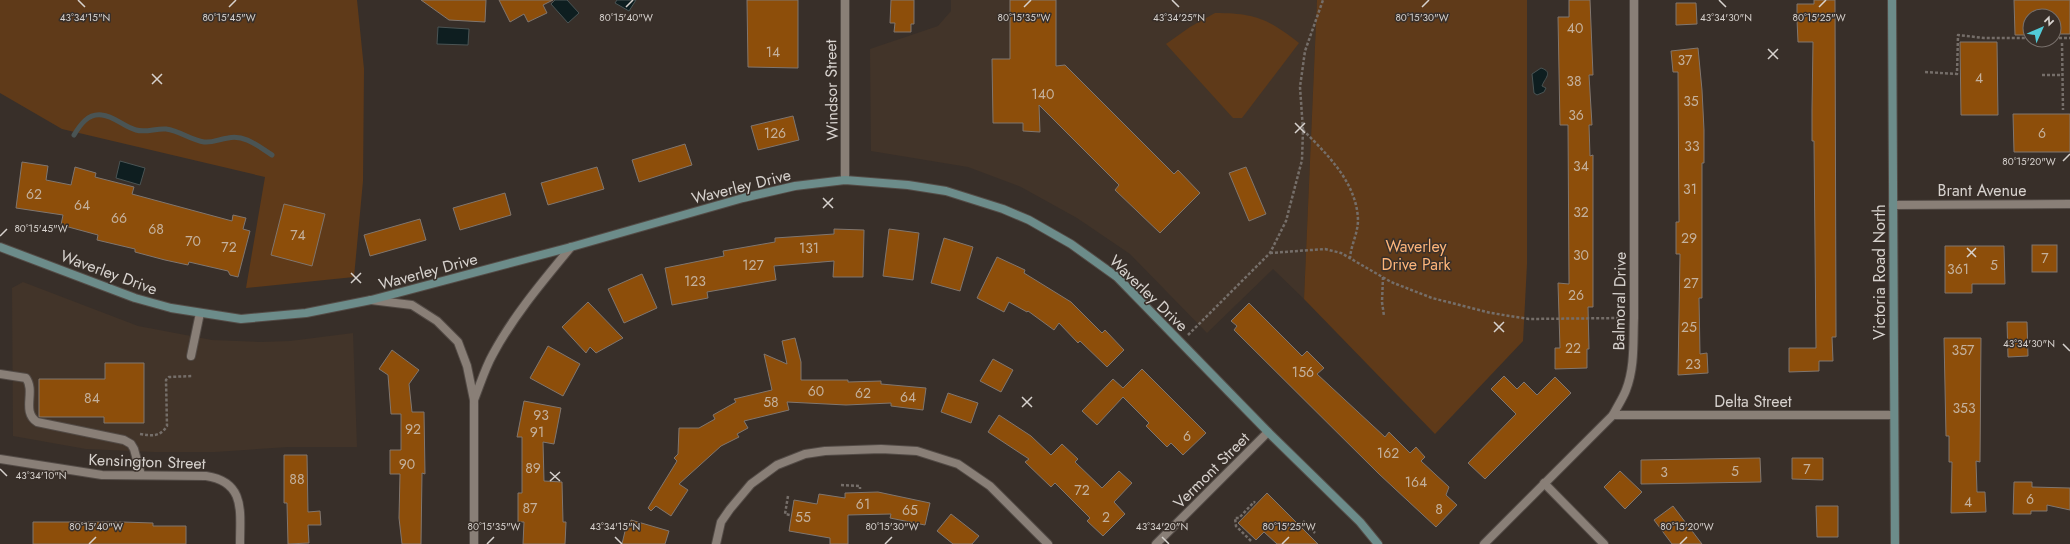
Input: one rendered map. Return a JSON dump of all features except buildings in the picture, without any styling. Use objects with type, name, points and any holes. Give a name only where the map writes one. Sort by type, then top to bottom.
[{"type":"street","name":"Windsor Street","points":[[845,0],[845,180]]},
{"type":"street","name":"Balmoral Drive","points":[[1484,544],[1613,415],[1626,391],[1630,378],[1634,318],[1634,0]]},
{"type":"street","name":"Victoria Road North","points":[[1892,0],[1893,415],[1895,544]]},
{"type":"street","name":"Waverley Drive","points":[[0,247],[135,298],[170,308],[241,319],[306,313],[371,300],[571,247],[743,198],[795,186],[845,180],[908,185],[946,192],[1003,209],[1029,220],[1071,244],[1117,277],[1268,432],[1360,522],[1378,544]]},
{"type":"street","name":"Brant Avenue","points":[[1893,205],[2070,204]]},
{"type":"street","points":[[474,400],[493,355],[511,325],[532,295],[571,247]]},
{"type":"street","points":[[371,300],[412,305],[438,320],[458,342],[467,366],[474,400],[474,544]]},
{"type":"street","points":[[191,356],[200,313]]},
{"type":"street","points":[[0,374],[26,378],[30,383],[29,413],[31,418],[37,422],[124,440],[131,444],[141,475]]},
{"type":"street","name":"Delta Street","points":[[1613,415],[1893,415]]},
{"type":"street","name":"Vermont Street","points":[[1156,544],[1268,432]]},
{"type":"street","points":[[716,544],[721,522],[730,509],[751,484],[777,465],[791,458],[818,452],[881,449],[917,451],[958,464],[990,486],[1048,544]]},
{"type":"street","name":"Kensington Street","points":[[0,459],[102,475],[206,476],[219,478],[231,485],[238,497],[240,544]]},
{"type":"street","points":[[1544,483],[1604,544]]},
{"type":"path","points":[[1181,342],[1270,253],[1286,221],[1296,188],[1302,160],[1303,130],[1300,87],[1305,51],[1323,0]]},
{"type":"path","points":[[1925,72],[1957,74],[1958,35],[1984,38],[2022,38]]},
{"type":"path","points":[[2062,48],[2063,110]]},
{"type":"path","points":[[2042,75],[2062,75]]},
{"type":"path","points":[[1303,130],[1339,169],[1350,190],[1358,218],[1350,258]]},
{"type":"path","points":[[1270,253],[1325,249],[1350,258],[1384,277],[1432,298],[1466,308],[1529,320],[1634,318]]},
{"type":"path","points":[[1384,277],[1382,302],[1384,316]]},
{"type":"path","points":[[137,434],[156,436],[163,433],[167,426],[166,380],[169,376],[193,376]]},
{"type":"path","points":[[841,485],[860,486],[860,489]]},
{"type":"path","points":[[788,496],[785,514],[790,515]]},
{"type":"path","points":[[1251,541],[1236,526],[1235,518],[1239,518],[1254,502],[1255,503]]},
{"type":"path","points":[[1303,521],[1315,533]]},
{"type":"shaded area","points":[[555,0],[567,0],[579,13],[568,23],[551,4]]},
{"type":"shaded area","points":[[617,0],[636,0],[629,11],[615,3]]},
{"type":"shaded area","points":[[951,0],[1317,0],[1304,299],[1273,269],[1207,333],[1130,254],[1077,218],[1021,187],[968,167],[871,151],[870,49],[938,26],[951,11]]},
{"type":"shaded area","points":[[438,27],[469,29],[468,45],[437,44]]},
{"type":"shaded area","points":[[1541,68],[1548,74],[1542,86],[1546,88],[1544,92],[1537,95],[1534,93],[1532,74]]},
{"type":"shaded area","points":[[120,161],[145,168],[140,185],[116,178]]},
{"type":"shaded area","points":[[23,282],[138,326],[212,340],[261,342],[290,341],[353,333],[357,447],[288,447],[215,452],[154,452],[86,449],[13,436],[12,288]]},
{"type":"green space","points":[[0,0],[357,0],[364,69],[363,181],[354,277],[246,288],[265,177],[62,129],[0,93]]},
{"type":"green space","name":"Waverley Drive Park","points":[[1317,0],[1527,0],[1527,264],[1523,341],[1435,434],[1304,299]]},
{"type":"green space","points":[[1215,13],[1241,14],[1260,19],[1278,28],[1299,43],[1242,118],[1233,118],[1166,44],[1190,27]]},
{"type":"waterway","points":[[74,135],[85,120],[93,116],[102,115],[111,117],[127,127],[136,130],[144,131],[166,129],[204,142],[225,138],[240,138],[252,142],[272,155]]}]
